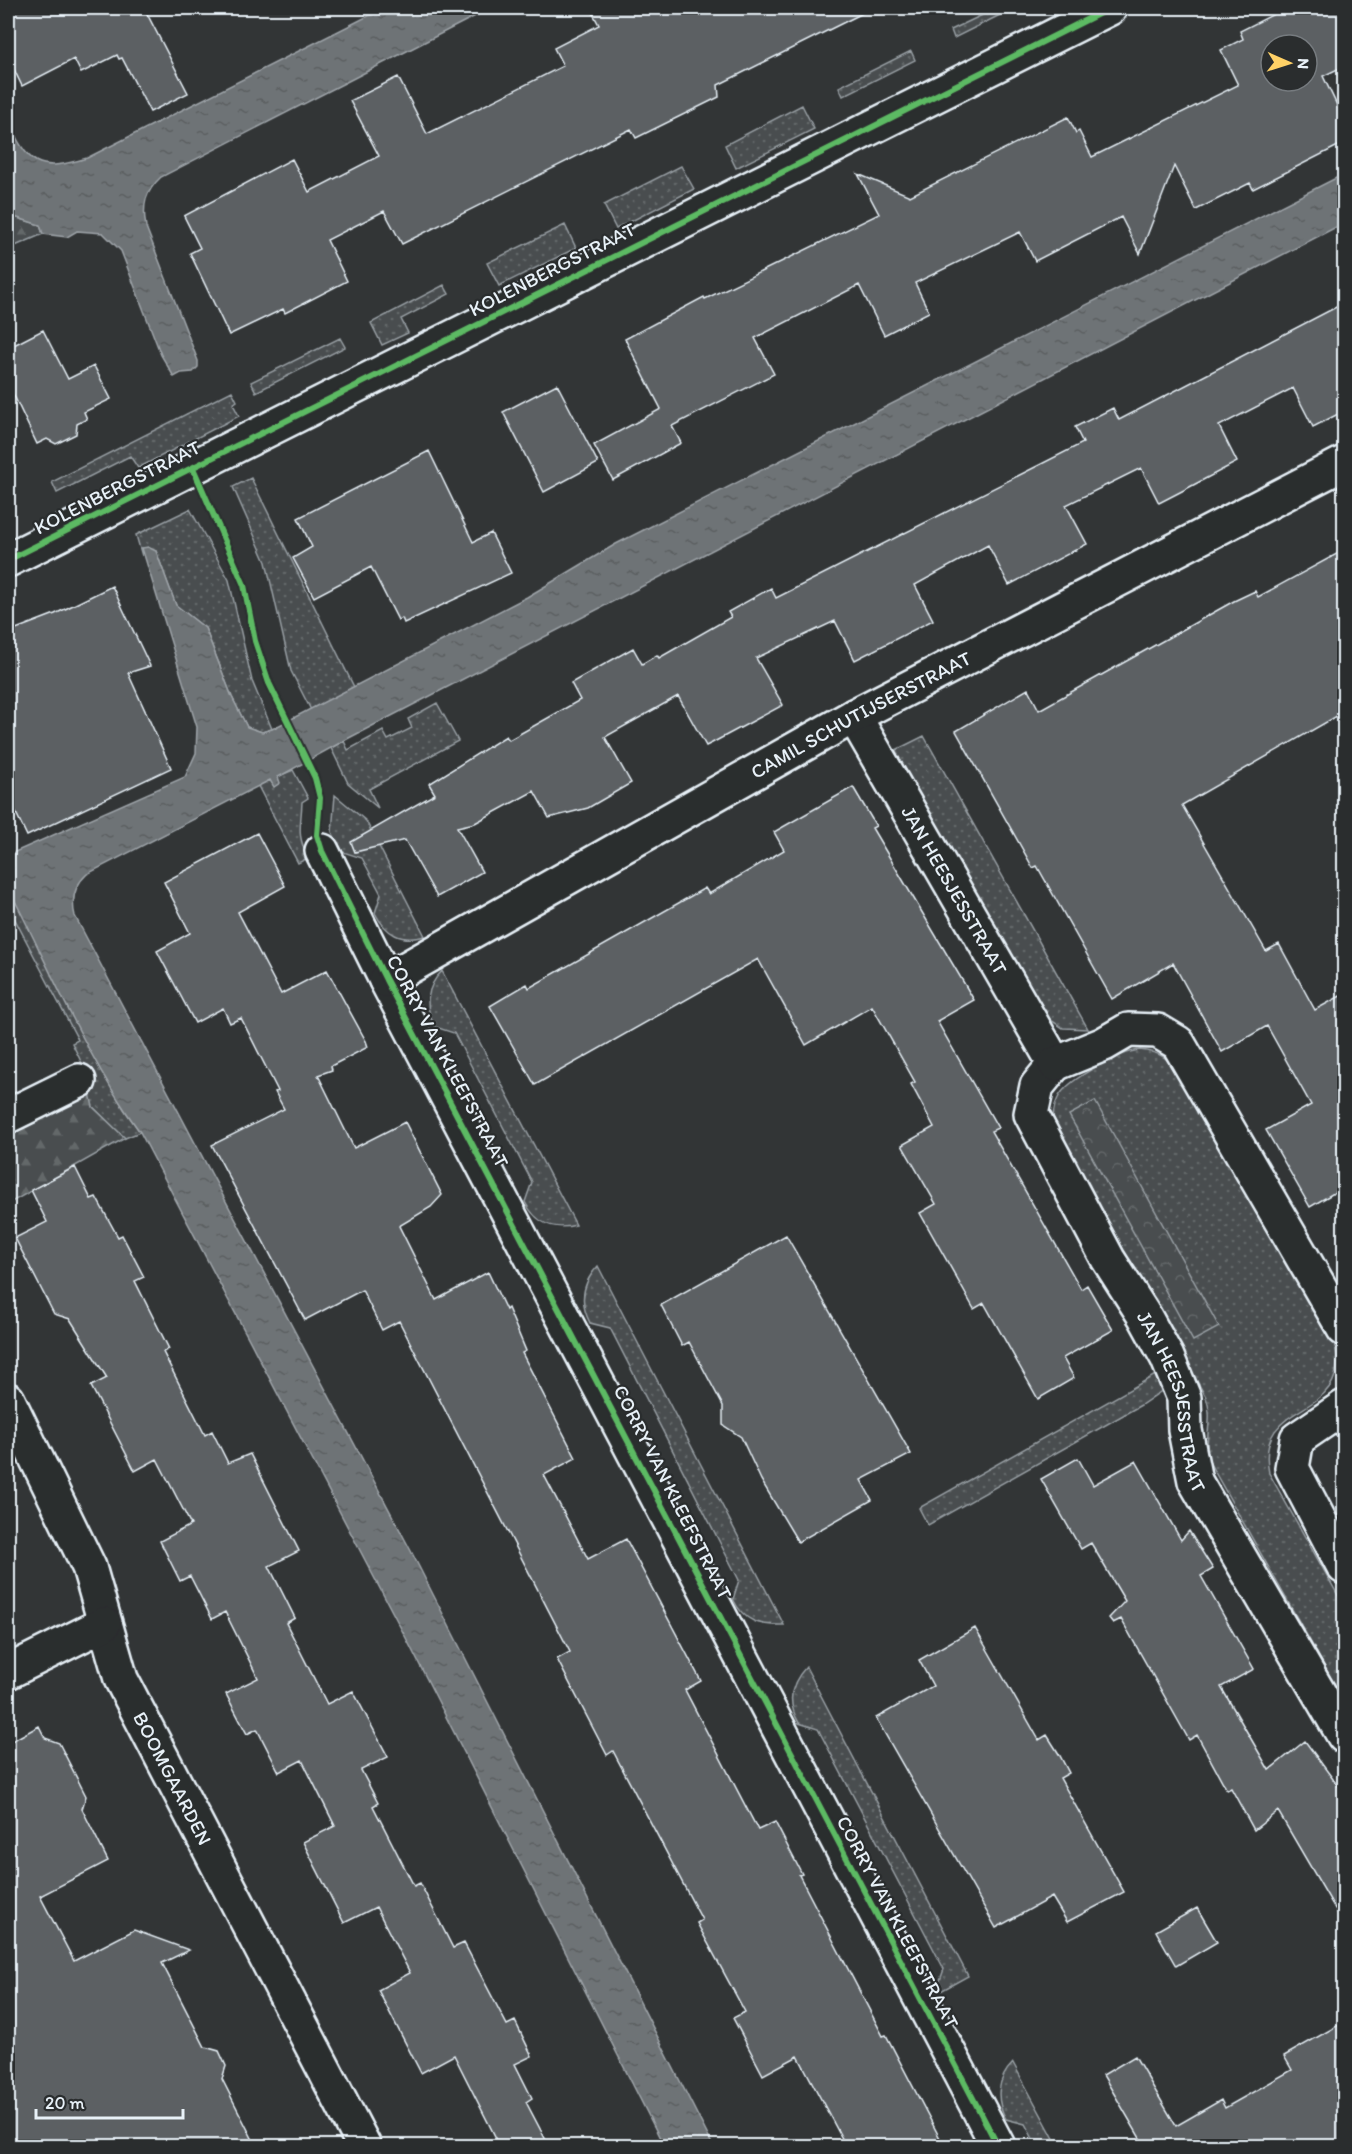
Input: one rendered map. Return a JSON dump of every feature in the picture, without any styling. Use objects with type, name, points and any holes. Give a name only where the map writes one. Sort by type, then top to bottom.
[{"type":"street","name":"KOLENBERGSTRAAT","points":[[8,560],[1110,8]]},
{"type":"street","name":"CAMIL SCHUTIJSERSTRAAT","points":[[386,980],[854,716],[1344,463]]},
{"type":"street","name":"JAN HEESJESSTRAAT","points":[[854,716],[1055,1064]]},
{"type":"street","name":"CORRY VAN KLEEFSTRAAT","points":[[322,851],[386,980],[998,2146]]},
{"type":"street","name":"JAN HEESJESSTRAAT","points":[[1344,1329],[1178,1043],[1158,1031],[1128,1030],[1104,1044],[1055,1064],[1037,1086],[1031,1114],[1108,1259],[1167,1357],[1184,1398],[1185,1430],[1195,1481],[1344,1736]]},
{"type":"street","points":[[8,1116],[79,1081]]},
{"type":"street","name":"BOOMGAARDEN","points":[[8,1400],[89,1567],[121,1679],[364,2146]]},
{"type":"street","points":[[1344,1407],[1297,1438],[1292,1467],[1344,1567]]},
{"type":"street","points":[[8,1672],[104,1624]]},
{"type":"green space","points":[[997,8],[1014,8],[954,38],[951,30]]},
{"type":"green space","points":[[911,51],[915,60],[843,96],[839,87]]},
{"type":"green space","points":[[802,105],[814,129],[736,168],[725,145]]},
{"type":"green space","points":[[681,166],[694,189],[616,229],[604,205]]},
{"type":"green space","points":[[8,215],[40,225],[43,234],[8,249]]},
{"type":"green space","points":[[565,225],[576,248],[499,286],[487,263]]},
{"type":"green space","points":[[444,285],[449,294],[401,319],[408,333],[382,345],[371,323]]},
{"type":"green space","points":[[340,338],[345,347],[256,392],[251,382]]},
{"type":"green space","points":[[232,391],[237,401],[233,404],[239,416],[138,468],[130,456],[57,493],[52,482]]},
{"type":"green space","points":[[251,478],[354,687],[311,710],[291,671],[266,562],[233,487]]},
{"type":"green space","points":[[190,509],[229,580],[252,681],[272,729],[262,732],[247,727],[232,697],[205,628],[176,606],[156,551],[142,548],[142,556],[136,535]]},
{"type":"green space","points":[[437,703],[458,741],[369,789],[378,808],[348,783],[331,748],[344,741],[348,750],[383,731],[388,740],[412,728],[408,719]]},
{"type":"green space","points":[[924,736],[1088,1029],[1063,1028],[1046,1017],[901,765],[896,750]]},
{"type":"green space","points":[[293,770],[308,798],[302,802],[300,830],[308,858],[298,863],[258,786],[270,780],[274,786],[277,777]]},
{"type":"green space","points":[[335,795],[366,821],[425,936],[409,938],[395,935],[379,920],[375,913],[381,894],[362,858],[343,852],[332,832]]},
{"type":"green space","points":[[8,885],[96,1059],[124,1109],[140,1132],[125,1138],[93,1107],[89,1097],[95,1090],[72,1043],[78,1040],[8,906]]},
{"type":"green space","points":[[442,971],[576,1225],[559,1227],[546,1224],[534,1215],[525,1202],[532,1182],[454,1033],[435,1027],[431,1020],[428,997]]},
{"type":"green space","points":[[1140,1050],[1162,1056],[1178,1071],[1335,1345],[1336,1370],[1330,1387],[1317,1399],[1287,1419],[1275,1431],[1268,1448],[1269,1473],[1344,1606],[1344,1701],[1208,1460],[1209,1413],[1206,1397],[1053,1126],[1056,1101],[1072,1083],[1108,1061]]},
{"type":"green space","points":[[90,1093],[93,1107],[125,1138],[8,1204],[8,1136]]},
{"type":"green space","points":[[1095,1101],[1219,1327],[1193,1341],[1069,1115]]},
{"type":"green space","points":[[598,1266],[784,1625],[767,1625],[754,1621],[737,1607],[733,1599],[739,1580],[610,1328],[590,1323],[583,1300],[588,1279]]},
{"type":"green space","points":[[1157,1374],[1163,1390],[1141,1405],[928,1525],[919,1508]]},
{"type":"green space","points":[[806,1667],[968,1976],[939,1992],[937,1989],[944,1969],[818,1729],[799,1723],[795,1716],[792,1694],[796,1680]]},
{"type":"green space","points":[[1013,2063],[1058,2146],[1037,2146],[1025,2124],[1006,2119],[1002,2112],[999,2090],[1004,2076]]},
{"type":"water","points":[[384,8],[491,8],[161,177],[151,188],[144,212],[146,227],[198,361],[198,367],[193,372],[181,373],[174,377],[161,355],[121,251],[103,233],[77,231],[67,237],[43,234],[40,225],[8,215],[8,120],[22,147],[37,162],[57,165],[87,158]]},
{"type":"water","points":[[1344,174],[1344,223],[349,738],[278,777],[280,783],[274,787],[270,780],[87,874],[75,893],[75,916],[411,1551],[713,2146],[664,2146],[406,1638],[140,1132],[104,1076],[72,1017],[8,885],[8,855],[185,777],[196,753],[197,727],[142,548],[148,547],[156,551],[176,605],[205,628],[232,697],[247,727],[262,732],[272,729],[527,597],[616,544]]},
{"type":"building","points":[[8,8],[144,8],[188,93],[150,112],[122,58],[119,59],[117,55],[81,73],[74,59],[22,86],[8,57]]},
{"type":"building","points":[[590,8],[873,8],[718,85],[719,97],[636,138],[631,129],[402,244],[384,211],[327,240],[347,281],[285,313],[283,309],[229,335],[190,253],[200,248],[184,216],[292,159],[309,192],[379,156],[350,101],[398,77],[427,134],[563,66],[554,48],[599,25]]},
{"type":"building","points":[[1286,8],[1344,8],[1344,66],[1323,76],[1344,120],[1344,143],[1253,189],[1250,183],[1196,210],[1174,166],[1140,254],[1121,217],[1035,261],[1020,232],[915,283],[929,312],[884,335],[859,285],[755,338],[774,374],[672,426],[681,443],[613,480],[594,445],[661,409],[625,339],[704,297],[705,299],[879,214],[858,174],[910,196],[1068,117],[1076,133],[1079,131],[1092,157],[1238,85],[1221,50],[1243,39],[1240,31]]},
{"type":"building","points":[[1344,303],[1344,411],[1313,427],[1293,388],[1219,426],[1237,462],[1159,503],[1141,468],[1066,505],[1087,544],[1009,585],[988,545],[915,585],[933,620],[855,660],[835,621],[756,658],[783,705],[706,746],[678,696],[605,737],[631,783],[588,808],[549,818],[534,791],[475,823],[457,827],[482,872],[437,897],[405,840],[355,852],[351,842],[435,794],[429,784],[506,736],[509,740],[580,700],[571,683],[633,648],[642,664],[657,655],[659,658],[731,617],[728,612],[771,588],[776,598],[1083,443],[1075,427],[1113,408],[1119,420]]},
{"type":"building","points":[[43,330],[68,379],[94,366],[111,399],[84,412],[87,419],[77,424],[76,434],[56,444],[47,439],[37,444],[8,383],[8,348]]},
{"type":"building","points":[[557,384],[598,463],[544,492],[503,412]]},
{"type":"building","points":[[429,451],[473,542],[491,533],[511,573],[404,623],[402,618],[398,620],[371,567],[314,597],[293,558],[312,547],[298,518]]},
{"type":"building","points":[[1344,550],[1344,712],[1182,805],[1266,951],[1279,944],[1315,1010],[1344,994],[1344,1187],[1310,1207],[1266,1130],[1311,1105],[1267,1026],[1222,1052],[1173,963],[1112,999],[1037,866],[1033,868],[956,731],[1028,689],[1039,710],[1234,601],[1255,591],[1258,597]]},
{"type":"building","points":[[112,586],[150,666],[128,673],[171,768],[27,836],[8,796],[8,632],[55,614]]},
{"type":"building","points":[[853,787],[876,826],[872,828],[974,1000],[937,1021],[998,1128],[991,1131],[1081,1289],[1087,1285],[1113,1330],[1063,1358],[1074,1378],[1038,1399],[984,1303],[974,1309],[920,1213],[936,1204],[902,1145],[934,1127],[911,1084],[915,1082],[872,1006],[806,1045],[758,959],[535,1085],[490,1006],[527,984],[529,988],[705,888],[709,894],[784,850],[774,832]]},
{"type":"building","points":[[257,833],[285,886],[238,912],[281,994],[327,970],[368,1047],[331,1066],[332,1070],[318,1075],[354,1148],[405,1122],[442,1195],[431,1207],[399,1226],[436,1300],[488,1272],[506,1310],[508,1308],[526,1351],[522,1353],[576,1458],[544,1475],[588,1559],[626,1539],[701,1681],[685,1690],[758,1830],[775,1822],[802,1874],[799,1875],[883,2036],[886,2035],[944,2146],[846,2146],[798,2056],[763,2075],[733,2018],[745,2012],[697,1923],[702,1920],[613,1751],[607,1755],[557,1659],[570,1652],[399,1321],[382,1330],[362,1290],[305,1320],[212,1145],[284,1109],[275,1092],[278,1091],[241,1018],[230,1023],[223,1008],[195,1023],[157,951],[190,933],[164,882]]},
{"type":"building","points":[[75,1167],[91,1199],[96,1197],[118,1237],[122,1235],[144,1277],[135,1281],[169,1349],[163,1352],[205,1435],[212,1431],[228,1463],[250,1454],[299,1551],[269,1566],[295,1618],[286,1623],[327,1704],[353,1691],[388,1757],[361,1770],[378,1803],[373,1806],[414,1886],[420,1883],[453,1948],[464,1943],[507,2025],[515,2021],[532,2056],[515,2064],[532,2098],[526,2102],[549,2146],[500,2146],[454,2055],[421,2073],[378,1990],[410,1973],[376,1907],[344,1923],[303,1842],[335,1826],[302,1760],[279,1772],[257,1729],[247,1734],[226,1694],[258,1678],[225,1612],[212,1619],[190,1576],[180,1581],[160,1541],[191,1525],[157,1459],[135,1471],[91,1386],[107,1378],[70,1319],[54,1314],[15,1238],[47,1222],[31,1190]]},
{"type":"building","points":[[786,1235],[911,1454],[861,1480],[872,1500],[798,1542],[761,1480],[741,1437],[723,1425],[723,1406],[689,1342],[682,1346],[661,1305]]},
{"type":"building","points":[[1078,1458],[1093,1485],[1136,1461],[1181,1540],[1189,1531],[1213,1569],[1201,1576],[1254,1669],[1221,1687],[1269,1770],[1305,1741],[1344,1794],[1344,1924],[1278,1811],[1254,1830],[1231,1788],[1227,1790],[1197,1735],[1189,1740],[1121,1619],[1113,1623],[1109,1618],[1125,1601],[1091,1543],[1081,1549],[1041,1479]]},
{"type":"building","points":[[975,1628],[1039,1740],[1047,1735],[1059,1754],[1069,1773],[1060,1778],[1124,1892],[1067,1922],[1052,1897],[996,1928],[876,1718],[933,1686],[919,1660]]},
{"type":"building","points":[[39,1726],[45,1738],[59,1743],[86,1796],[82,1809],[108,1861],[40,1896],[74,1961],[134,1930],[189,1950],[162,1963],[205,2047],[219,2051],[226,2066],[222,2079],[256,2146],[8,2146],[8,1743]]},
{"type":"building","points":[[1197,1908],[1217,1942],[1176,1966],[1156,1931]]},
{"type":"building","points":[[1344,2022],[1344,2146],[1141,2146],[1144,2145],[1103,2075],[1135,2056],[1176,2126],[1221,2100],[1225,2108],[1292,2070],[1284,2056]]},
{"type":"cycle path","points":[[8,560],[1110,8]]},
{"type":"cycle path","points":[[193,468],[244,585],[255,641],[269,683],[315,778],[320,798],[317,835],[322,851],[386,980],[998,2146]]}]
